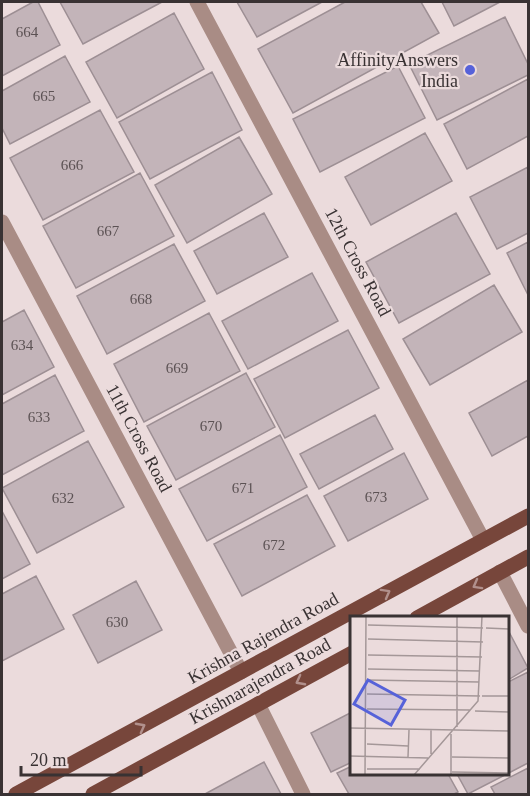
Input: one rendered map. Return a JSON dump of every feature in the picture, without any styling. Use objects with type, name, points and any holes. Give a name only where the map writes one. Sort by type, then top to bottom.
[{"type":"main road","name":"Krishna Rajendra Road","points":[[16,795],[528,516]]},
{"type":"main road","points":[[421,616],[528,557]]},
{"type":"main road","name":"Krishnarajendra Road","points":[[93,795],[350,654]]},
{"type":"street","name":"12th Cross Road","points":[[197,2],[483,540]]},
{"type":"street","name":"11th Cross Road","points":[[2,222],[241,672]]},
{"type":"street","points":[[500,572],[528,626]]},
{"type":"street","points":[[258,704],[303,795]]},
{"type":"building","points":[[33,2],[38,2],[60,45],[2,76],[2,19]]},
{"type":"building","points":[[60,2],[162,2],[83,44]]},
{"type":"building","points":[[237,2],[322,2],[257,37]]},
{"type":"building","points":[[345,2],[421,2],[439,33],[293,113],[258,49]]},
{"type":"building","points":[[442,2],[500,2],[454,26]]},
{"type":"building","points":[[174,13],[204,69],[117,118],[86,62]]},
{"type":"building","name":"AffinityAnswers India","points":[[505,17],[528,64],[528,75],[437,120],[409,64]]},
{"type":"building","points":[[65,56],[90,102],[10,144],[2,128],[2,91]]},
{"type":"building","points":[[398,66],[425,118],[320,172],[293,119]]},
{"type":"building","points":[[212,72],[242,130],[150,179],[119,122]]},
{"type":"building","points":[[528,79],[528,136],[467,169],[444,124]]},
{"type":"building","points":[[100,110],[134,172],[43,220],[10,158]]},
{"type":"building","points":[[425,133],[452,181],[371,225],[345,177]]},
{"type":"building","points":[[239,137],[272,194],[187,243],[155,185]]},
{"type":"building","points":[[528,167],[528,233],[497,249],[470,197]]},
{"type":"building","points":[[140,173],[174,236],[76,288],[43,226]]},
{"type":"building","points":[[264,213],[288,257],[217,294],[194,251]]},
{"type":"building","points":[[456,213],[490,274],[399,323],[366,262]]},
{"type":"building","points":[[528,242],[528,295],[507,253]]},
{"type":"building","points":[[174,244],[205,301],[107,354],[77,296]]},
{"type":"building","points":[[312,273],[338,321],[248,369],[222,321]]},
{"type":"building","points":[[494,285],[522,332],[430,385],[403,339]]},
{"type":"building","points":[[24,310],[54,367],[2,395],[2,322]]},
{"type":"building","points":[[209,313],[240,371],[144,422],[114,364]]},
{"type":"building","points":[[348,330],[379,388],[285,438],[254,379]]},
{"type":"building","points":[[246,373],[275,427],[176,480],[147,426]]},
{"type":"building","points":[[55,375],[84,431],[2,475],[2,404]]},
{"type":"building","points":[[528,380],[528,436],[492,456],[469,413]]},
{"type":"building","points":[[375,415],[393,449],[319,489],[300,454]]},
{"type":"building","points":[[280,435],[307,487],[207,541],[179,489]]},
{"type":"building","points":[[88,441],[124,507],[37,553],[2,488]]},
{"type":"building","points":[[404,453],[428,499],[348,541],[324,496]]},
{"type":"building","points":[[307,495],[335,546],[242,596],[214,544]]},
{"type":"building","points":[[2,511],[30,564],[2,579]]},
{"type":"building","points":[[36,576],[64,629],[2,661],[2,594]]},
{"type":"building","points":[[136,581],[162,630],[98,663],[73,615]]},
{"type":"building","points":[[509,632],[528,668],[509,679]]},
{"type":"building","points":[[528,672],[528,763],[509,772],[509,682]]},
{"type":"building","points":[[350,713],[350,763],[331,772],[311,733]]},
{"type":"building","points":[[264,762],[281,794],[205,794]]},
{"type":"building","points":[[350,767],[350,775],[449,775],[458,792],[454,794],[349,794],[337,773]]},
{"type":"building","points":[[528,768],[528,794],[495,794],[491,787]]},
{"type":"building","points":[[458,775],[505,775],[468,794]]},
{"type":"place","name":"AffinityAnswers India","points":[[470,70]]}]
